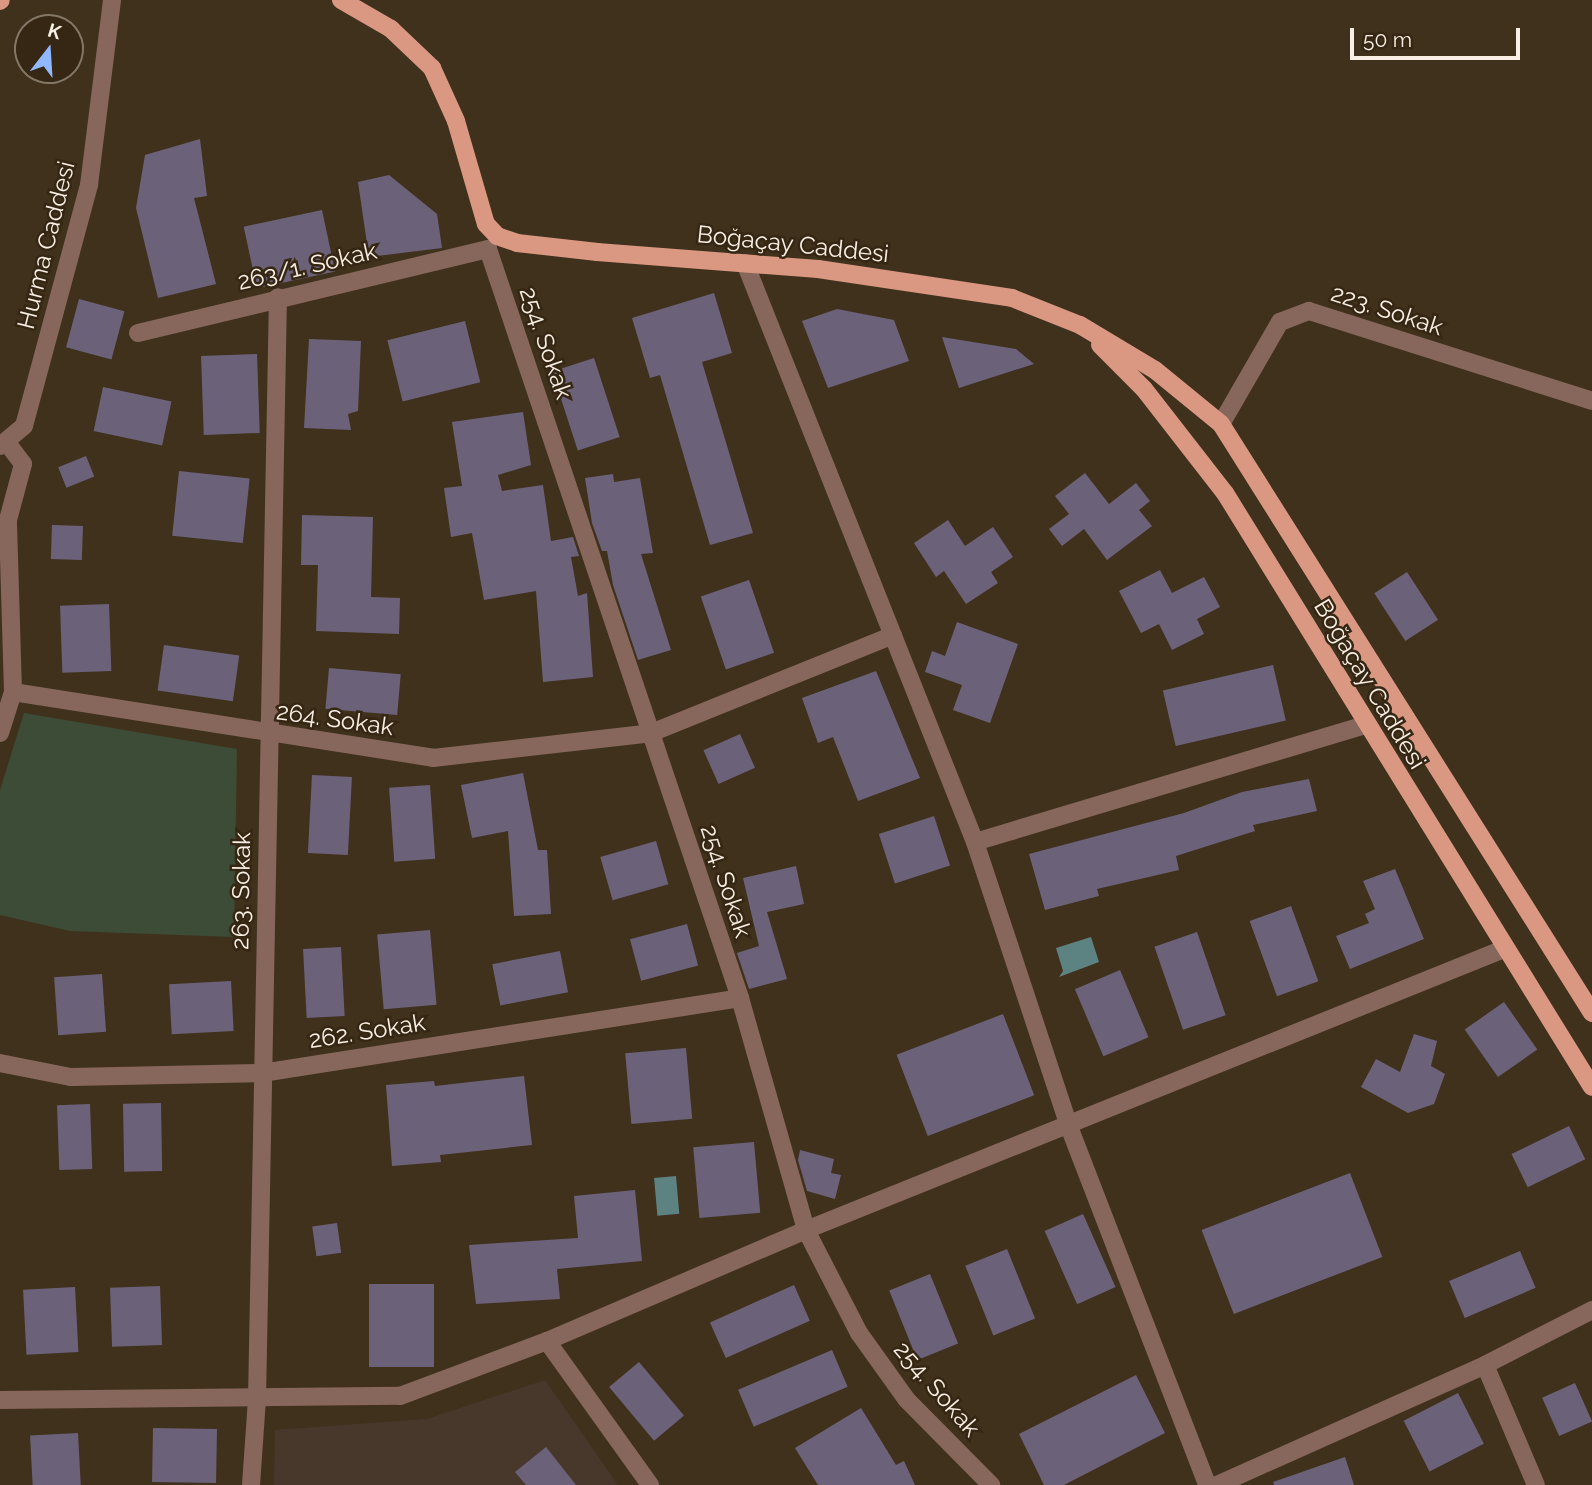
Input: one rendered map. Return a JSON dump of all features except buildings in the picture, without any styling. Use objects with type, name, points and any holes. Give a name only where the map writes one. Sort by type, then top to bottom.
[{"type":"main road","points":[[341,0],[391,29],[432,68],[456,121],[492,243]]},
{"type":"main road","name":"Boğaçay Caddesi","points":[[492,243],[745,263],[955,286],[1012,298],[1080,325],[1154,370],[1221,424],[1592,1013]]},
{"type":"main road","name":"Boğaçay Caddesi","points":[[1080,325],[1144,389],[1224,493],[1504,949],[1592,1087]]},
{"type":"street","name":"Hurma Caddesi","points":[[4,444],[24,426],[89,185],[112,0]]},
{"type":"street","name":"263/1. Sokak","points":[[138,333],[492,243]]},
{"type":"street","name":"254. Sokak","points":[[492,243],[740,998],[806,1230],[859,1333],[891,1378],[991,1485]]},
{"type":"street","points":[[745,263],[975,842],[1068,1124],[1207,1485]]},
{"type":"street","name":"263. Sokak","points":[[251,1485],[257,1401],[278,297]]},
{"type":"street","name":"223. Sokak","points":[[1221,424],[1280,322],[1309,311],[1592,401]]},
{"type":"street","points":[[0,733],[13,692],[8,520],[23,464],[4,444]]},
{"type":"street","name":"264. Sokak","points":[[13,692],[268,735],[433,758],[651,733],[893,635]]},
{"type":"street","points":[[975,842],[1366,725]]},
{"type":"street","points":[[0,1400],[257,1401],[400,1396],[547,1341],[806,1230],[1504,949]]},
{"type":"street","name":"262. Sokak","points":[[0,1063],[71,1077],[262,1073],[740,998]]},
{"type":"street","points":[[1217,1485],[1485,1365],[1592,1310]]},
{"type":"street","points":[[547,1341],[650,1485]]},
{"type":"street","points":[[1485,1365],[1536,1485]]},
{"type":"shaded area","points":[[545,1380],[618,1485],[274,1485],[275,1430],[427,1419]]},
{"type":"green space","points":[[24,713],[237,749],[234,937],[70,931],[0,915],[0,790]]},
{"type":"water","points":[[1091,937],[1099,962],[1059,977],[1063,971],[1056,948]]},
{"type":"water","points":[[676,1176],[679,1214],[657,1216],[654,1178]]}]
